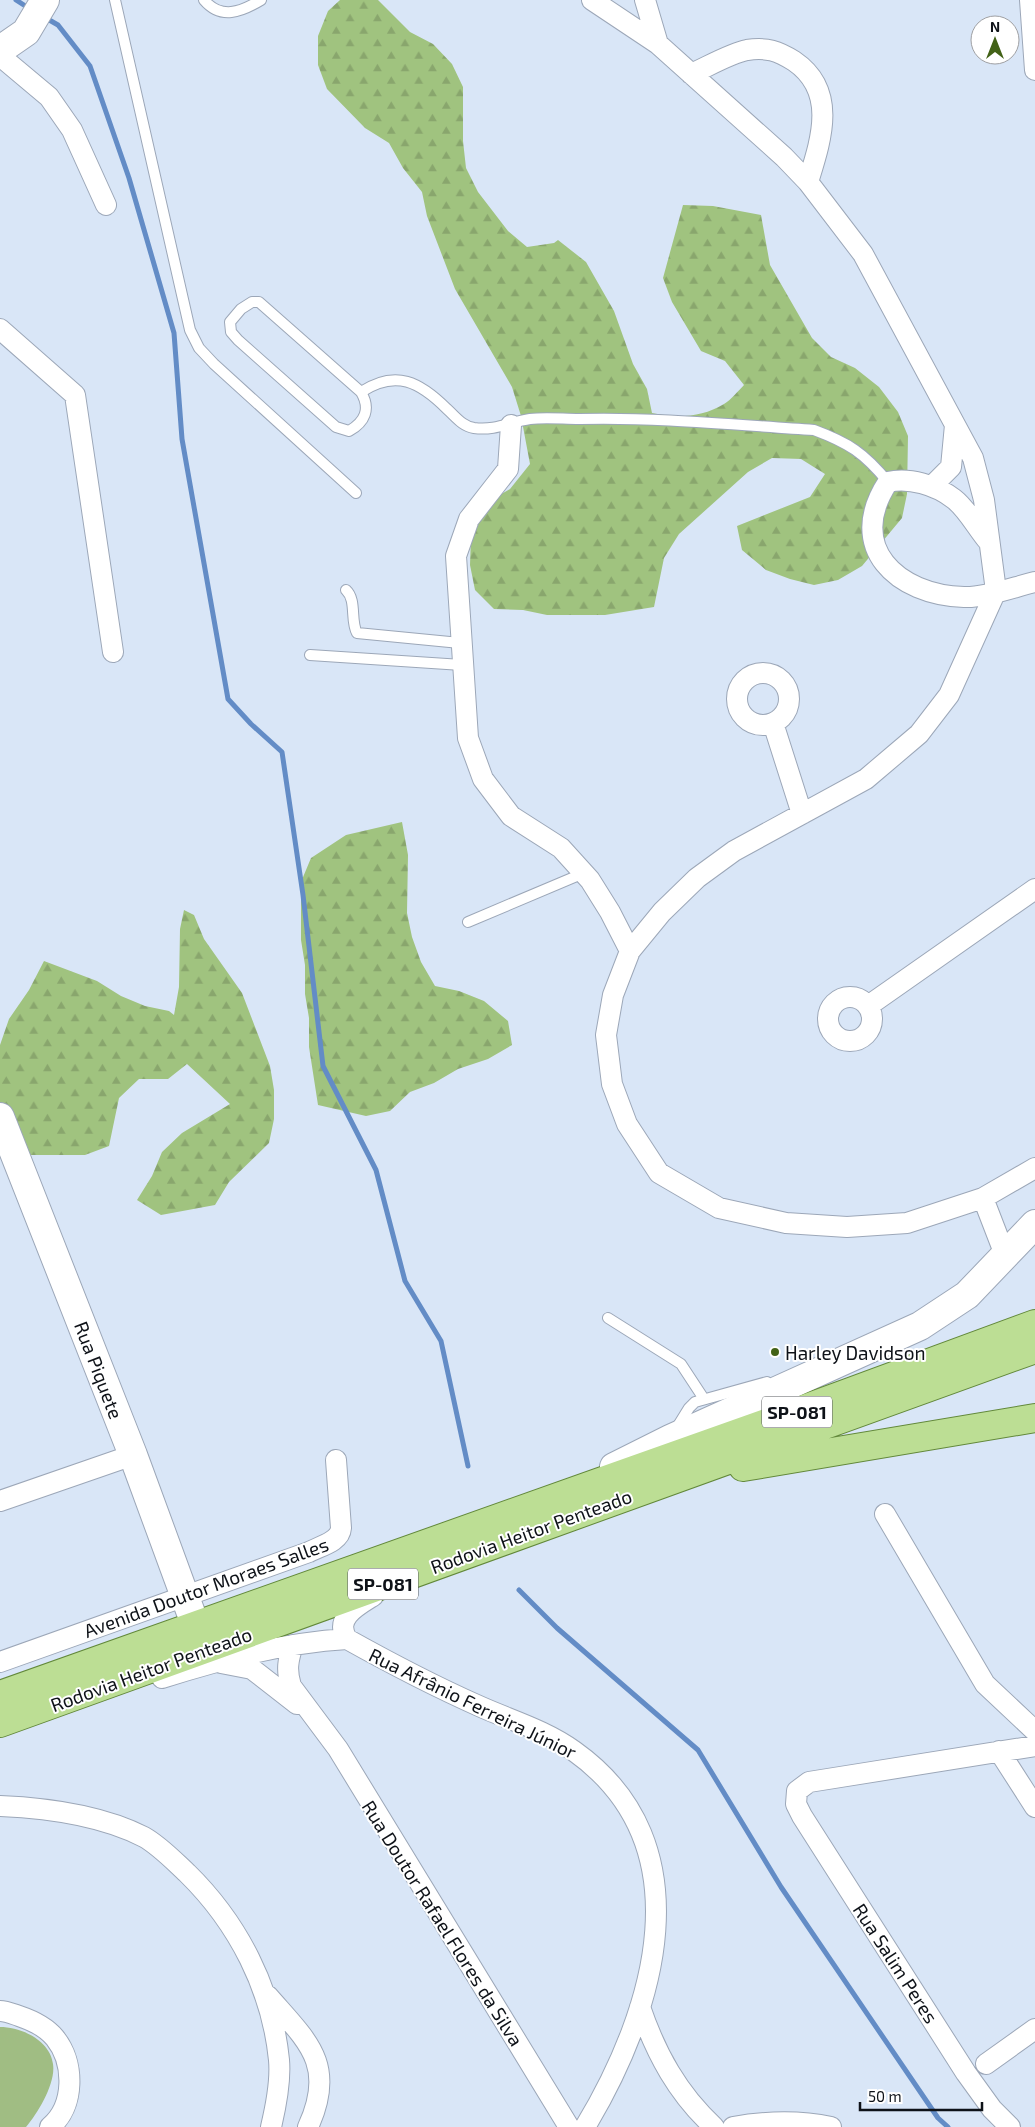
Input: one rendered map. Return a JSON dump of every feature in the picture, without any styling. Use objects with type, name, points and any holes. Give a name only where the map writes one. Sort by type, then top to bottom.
[{"type":"main road","name":"Rodovia Heitor Penteado","points":[[0,1695],[195,1624],[558,1497],[1035,1324]]},
{"type":"main road","name":"Rodovia Heitor Penteado","points":[[0,1724],[1035,1349]]},
{"type":"main road","points":[[673,1479],[1035,1418]]},
{"type":"street","points":[[645,0],[658,44]]},
{"type":"street","points":[[1030,0],[1035,70]]},
{"type":"street","points":[[0,50],[26,32],[44,1]]},
{"type":"street","points":[[604,2],[658,44],[784,156],[808,182],[863,254],[955,423],[972,458],[984,500],[996,592],[949,696],[920,734],[866,779],[734,851],[697,878],[662,912],[630,951],[613,995],[606,1035],[612,1084],[627,1124],[660,1172],[718,1208],[786,1223],[847,1226],[907,1223],[983,1198],[1035,1168]]},
{"type":"street","points":[[691,74],[746,50],[777,50],[797,64],[817,84],[823,111],[821,139],[808,182]]},
{"type":"street","points":[[0,56],[49,97],[72,130],[106,205]]},
{"type":"street","points":[[0,329],[75,394],[113,652]]},
{"type":"street","points":[[932,486],[950,467],[955,423]]},
{"type":"street","points":[[511,424],[508,469],[469,519],[456,556],[460,642],[468,738],[483,779],[511,816],[561,848],[584,873],[610,912],[630,951]]},
{"type":"street","points":[[988,542],[954,499],[932,486],[899,480],[888,482],[875,505],[873,525],[874,548],[886,565],[904,582],[932,594],[966,598],[1035,582]]},
{"type":"street","points":[[773,723],[802,814]]},
{"type":"street","points":[[868,1006],[1035,890]]},
{"type":"street","name":"Rua Piquete","points":[[0,1117],[133,1454],[183,1596],[195,1624]]},
{"type":"street","points":[[983,1198],[1005,1255]]},
{"type":"street","points":[[558,1497],[670,1439],[830,1365],[920,1326],[967,1295],[1035,1224]]},
{"type":"street","points":[[0,1501],[133,1454]]},
{"type":"street","name":"Avenida Doutor Moraes Salles","points":[[0,1662],[309,1552],[338,1537],[341,1528],[336,1460]]},
{"type":"street","points":[[885,1514],[985,1684],[1035,1731]]},
{"type":"street","name":"Rua Afrânio Ferreira Júnior","points":[[403,1577],[346,1615],[342,1625],[343,1633],[347,1639],[418,1677],[480,1707],[517,1720],[572,1749],[598,1768],[617,1789],[634,1816],[648,1849],[656,1887],[658,1929],[650,1975],[625,2049],[604,2095],[585,2127]]},
{"type":"street","name":"Rua Afrânio Ferreira Júnior","points":[[72,1697],[129,1688],[214,1662],[293,1645],[347,1639]]},
{"type":"street","name":"Rua Doutor Rafael Flores da Silva","points":[[293,1645],[287,1674],[291,1686],[338,1749],[569,2127]]},
{"type":"street","name":"Rua Doutor Rafael Flores da Silva","points":[[214,1662],[252,1669],[316,1719]]},
{"type":"street","points":[[1035,1746],[999,1751],[1035,1807]]},
{"type":"street","name":"Rua Salim Peres","points":[[999,1751],[809,1782],[797,1791],[796,1804],[966,2073],[992,2109],[1010,2127]]},
{"type":"street","points":[[0,1806],[40,1808],[94,1820],[144,1837],[169,1856],[201,1887],[227,1919],[248,1955],[266,1994],[280,2061],[277,2103],[271,2127]]},
{"type":"street","points":[[266,1994],[304,2037],[317,2060],[320,2071],[320,2092],[316,2110],[308,2127]]},
{"type":"street","points":[[640,2008],[650,2036],[671,2078],[694,2109],[714,2127]]},
{"type":"street","points":[[0,2012],[32,2020],[54,2037],[64,2053],[69,2087],[66,2102],[50,2127]]},
{"type":"street","points":[[986,2064],[1035,2029]]},
{"type":"street","points":[[734,2127],[762,2122],[807,2122],[831,2127]]},
{"type":"lane","points":[[115,0],[190,330],[199,348],[214,364],[356,493]]},
{"type":"lane","points":[[204,0],[219,12],[234,13],[261,0]]},
{"type":"lane","points":[[252,302],[259,302],[361,392],[367,407],[365,417],[359,425],[349,431],[336,427],[238,340],[231,332],[230,322],[241,309],[252,302]]},
{"type":"lane","points":[[361,392],[374,384],[392,380],[413,382],[434,395],[464,425],[490,429],[530,419],[621,418],[814,430],[843,440],[871,462],[888,482]]},
{"type":"lane","points":[[346,590],[351,598],[354,629],[357,633],[460,642]]},
{"type":"lane","points":[[310,655],[462,665]]},
{"type":"lane","points":[[468,922],[584,873]]},
{"type":"lane","points":[[608,1318],[682,1364],[704,1399]]},
{"type":"lane","points":[[670,1439],[689,1408],[695,1402],[830,1365]]},
{"type":"green space","points":[[340,0],[378,0],[410,32],[433,44],[452,64],[463,87],[463,141],[466,168],[478,192],[508,231],[527,247],[554,243],[558,240],[586,262],[614,311],[633,364],[647,389],[652,413],[688,416],[706,412],[727,402],[744,385],[725,361],[701,351],[672,302],[663,278],[683,205],[713,206],[761,215],[770,265],[812,338],[831,357],[855,368],[879,387],[898,412],[908,436],[907,494],[902,518],[862,566],[838,580],[814,585],[766,570],[742,550],[737,526],[810,497],[825,474],[801,459],[772,458],[748,472],[679,534],[664,558],[654,607],[605,615],[547,615],[523,610],[494,609],[475,590],[470,565],[471,536],[486,503],[510,489],[530,464],[521,416],[512,387],[455,289],[427,216],[422,192],[403,168],[389,143],[365,128],[327,89],[318,65],[318,36],[328,11]]},
{"type":"green space","points":[[402,822],[408,855],[407,913],[412,937],[421,962],[435,986],[459,991],[484,1001],[508,1021],[512,1045],[488,1059],[458,1069],[434,1083],[410,1092],[390,1111],[366,1116],[318,1105],[309,1047],[309,1018],[305,994],[305,965],[301,940],[301,882],[311,858],[346,835]]},
{"type":"green space","points":[[184,910],[194,915],[204,939],[242,993],[270,1066],[274,1090],[274,1119],[269,1143],[229,1182],[215,1205],[161,1215],[137,1200],[152,1176],[162,1152],[182,1133],[230,1104],[187,1064],[168,1079],[139,1079],[119,1098],[109,1146],[85,1155],[27,1155],[0,1118],[0,1045],[9,1019],[29,990],[44,961],[97,981],[121,996],[145,1006],[169,1011],[174,1015],[179,987],[180,929]]},
{"type":"green space","points":[[0,2027],[17,2029],[33,2036],[46,2048],[51,2056],[53,2072],[49,2089],[41,2106],[26,2127],[0,2127]]},
{"type":"waterway","points":[[16,0],[30,9]]},
{"type":"waterway","points":[[44,17],[58,25],[90,66],[129,178],[174,333],[182,439],[228,699],[251,724],[282,752],[303,895],[323,1066],[376,1170],[405,1281],[441,1341],[468,1466]]},
{"type":"waterway","points":[[519,1590],[557,1628],[698,1750],[781,1887],[938,2118],[948,2127]]},
{"type":"place","name":"Harley Davidson","points":[[775,1352]]}]
